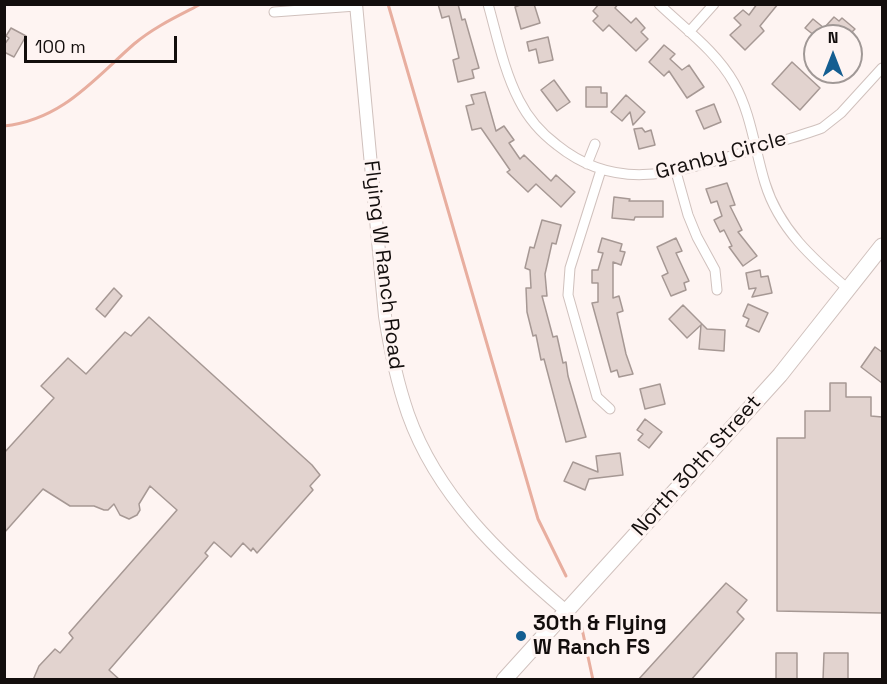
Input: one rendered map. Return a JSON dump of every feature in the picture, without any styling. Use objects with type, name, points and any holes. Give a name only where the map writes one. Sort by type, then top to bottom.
[{"type":"main road","name":"North 30th Street","points":[[504,680],[780,375],[882,246]]},
{"type":"street","name":"Granby Circle","points":[[488,4],[511,83],[519,102],[533,123],[573,158],[602,170],[639,176],[676,172],[822,128],[841,113],[882,68]]},
{"type":"street","points":[[658,4],[719,62],[735,86],[774,207],[803,249],[848,289]]},
{"type":"street","points":[[689,32],[714,4]]},
{"type":"street","points":[[273,12],[356,5]]},
{"type":"street","name":"Flying W Ranch Road","points":[[356,5],[385,316],[390,352],[409,416],[435,470],[475,526],[498,550],[566,611]]},
{"type":"street","points":[[587,164],[595,144]]},
{"type":"street","points":[[602,170],[570,268],[568,295],[597,397],[610,409]]},
{"type":"street","points":[[676,172],[693,226],[715,270],[717,290]]},
{"type":"building","points":[[438,4],[458,4],[462,20],[465,19],[479,68],[472,70],[474,78],[458,82],[453,60],[459,58],[449,16],[442,18]]},
{"type":"building","points":[[534,4],[540,23],[521,29],[515,7]]},
{"type":"building","points":[[599,4],[618,4],[615,8],[631,23],[636,18],[645,28],[641,32],[648,39],[636,51],[609,25],[603,31],[593,21],[598,16],[593,11]]},
{"type":"building","points":[[757,4],[778,4],[760,26],[764,31],[745,50],[730,35],[741,25],[734,18],[743,10],[749,15]]},
{"type":"building","points":[[834,17],[839,21],[842,18],[849,24],[828,24]]},
{"type":"building","points":[[813,19],[819,24],[809,24]]},
{"type":"building","points":[[11,28],[26,36],[14,57],[4,52],[4,45],[9,38],[6,36]]},
{"type":"building","points":[[548,37],[553,60],[539,63],[536,49],[529,51],[527,42]]},
{"type":"building","points":[[664,45],[675,54],[670,59],[682,70],[689,65],[704,87],[687,98],[669,71],[664,76],[649,62]]},
{"type":"building","points":[[792,62],[803,72],[803,84],[816,84],[820,88],[800,110],[772,84]]},
{"type":"building","points":[[554,80],[570,102],[557,111],[541,90]]},
{"type":"building","points":[[586,87],[601,87],[601,93],[607,93],[607,107],[586,107]]},
{"type":"building","points":[[485,92],[496,131],[504,126],[514,140],[509,143],[520,159],[524,155],[551,181],[556,175],[575,192],[561,207],[536,184],[528,192],[507,172],[510,170],[481,128],[472,130],[466,106],[474,104],[471,95]]},
{"type":"building","points":[[626,95],[645,112],[633,125],[630,112],[622,121],[611,112]]},
{"type":"building","points":[[714,104],[721,122],[704,129],[696,111]]},
{"type":"building","points":[[642,128],[645,132],[651,130],[655,145],[639,149],[634,129]]},
{"type":"building","points":[[727,183],[735,205],[730,206],[742,230],[738,232],[757,256],[743,266],[729,247],[732,246],[724,230],[720,232],[714,220],[722,216],[717,201],[711,203],[706,189]]},
{"type":"building","points":[[614,197],[630,199],[629,201],[663,201],[663,217],[635,217],[634,220],[612,218]]},
{"type":"building","points":[[542,220],[561,225],[556,244],[552,243],[545,274],[547,296],[542,296],[553,337],[557,336],[563,363],[566,362],[586,437],[566,442],[544,359],[541,360],[536,335],[533,336],[527,312],[526,288],[531,288],[530,270],[525,268],[530,247],[534,248]]},
{"type":"building","points":[[602,238],[622,244],[620,251],[625,252],[621,265],[613,262],[613,298],[619,296],[623,311],[617,313],[633,374],[619,377],[617,370],[611,372],[592,303],[598,302],[598,283],[592,283],[592,270],[598,270],[603,253],[598,252]]},
{"type":"building","points":[[676,238],[682,251],[676,253],[689,281],[684,283],[686,290],[671,296],[662,276],[668,273],[657,247]]},
{"type":"building","points":[[760,270],[761,277],[768,276],[772,293],[752,297],[756,288],[749,289],[746,273]]},
{"type":"building","points":[[114,288],[122,296],[105,317],[96,309]]},
{"type":"building","points":[[748,304],[768,313],[759,332],[746,326],[749,319],[743,316]]},
{"type":"building","points":[[683,305],[707,329],[725,330],[724,351],[699,349],[701,325],[687,338],[669,319]]},
{"type":"building","points":[[149,317],[312,465],[320,475],[310,486],[313,490],[257,553],[253,548],[251,551],[243,543],[231,557],[214,542],[205,553],[208,556],[109,670],[120,680],[33,680],[39,666],[55,649],[60,653],[73,638],[69,633],[177,510],[150,486],[139,504],[140,510],[137,515],[129,519],[120,515],[114,504],[108,510],[94,506],[70,506],[43,489],[4,533],[4,453],[54,398],[41,386],[68,358],[86,374],[125,332],[131,336]]},
{"type":"building","points":[[875,347],[882,352],[882,383],[861,367]]},
{"type":"building","points":[[830,383],[846,383],[846,397],[871,397],[871,416],[882,417],[882,613],[777,611],[777,438],[805,438],[805,411],[830,411]]},
{"type":"building","points":[[660,384],[665,404],[645,409],[640,389]]},
{"type":"building","points":[[645,419],[662,432],[649,448],[638,440],[643,434],[637,430]]},
{"type":"building","points":[[620,453],[623,475],[589,479],[585,490],[564,481],[573,462],[598,472],[596,456]]},
{"type":"building","points":[[726,583],[747,600],[737,612],[744,619],[691,680],[638,680]]},
{"type":"building","points":[[776,653],[797,653],[797,680],[776,680]]},
{"type":"building","points":[[824,653],[848,653],[848,680],[823,680]]},
{"type":"waterway","points":[[4,126],[43,116],[60,107],[91,84],[142,38],[166,22],[201,4]]},
{"type":"waterway","points":[[388,4],[538,519],[566,576]]},
{"type":"waterway","points":[[581,624],[593,680]]},
{"type":"place","name":"30th & Flying W Ranch FS","points":[[521,636]]}]
